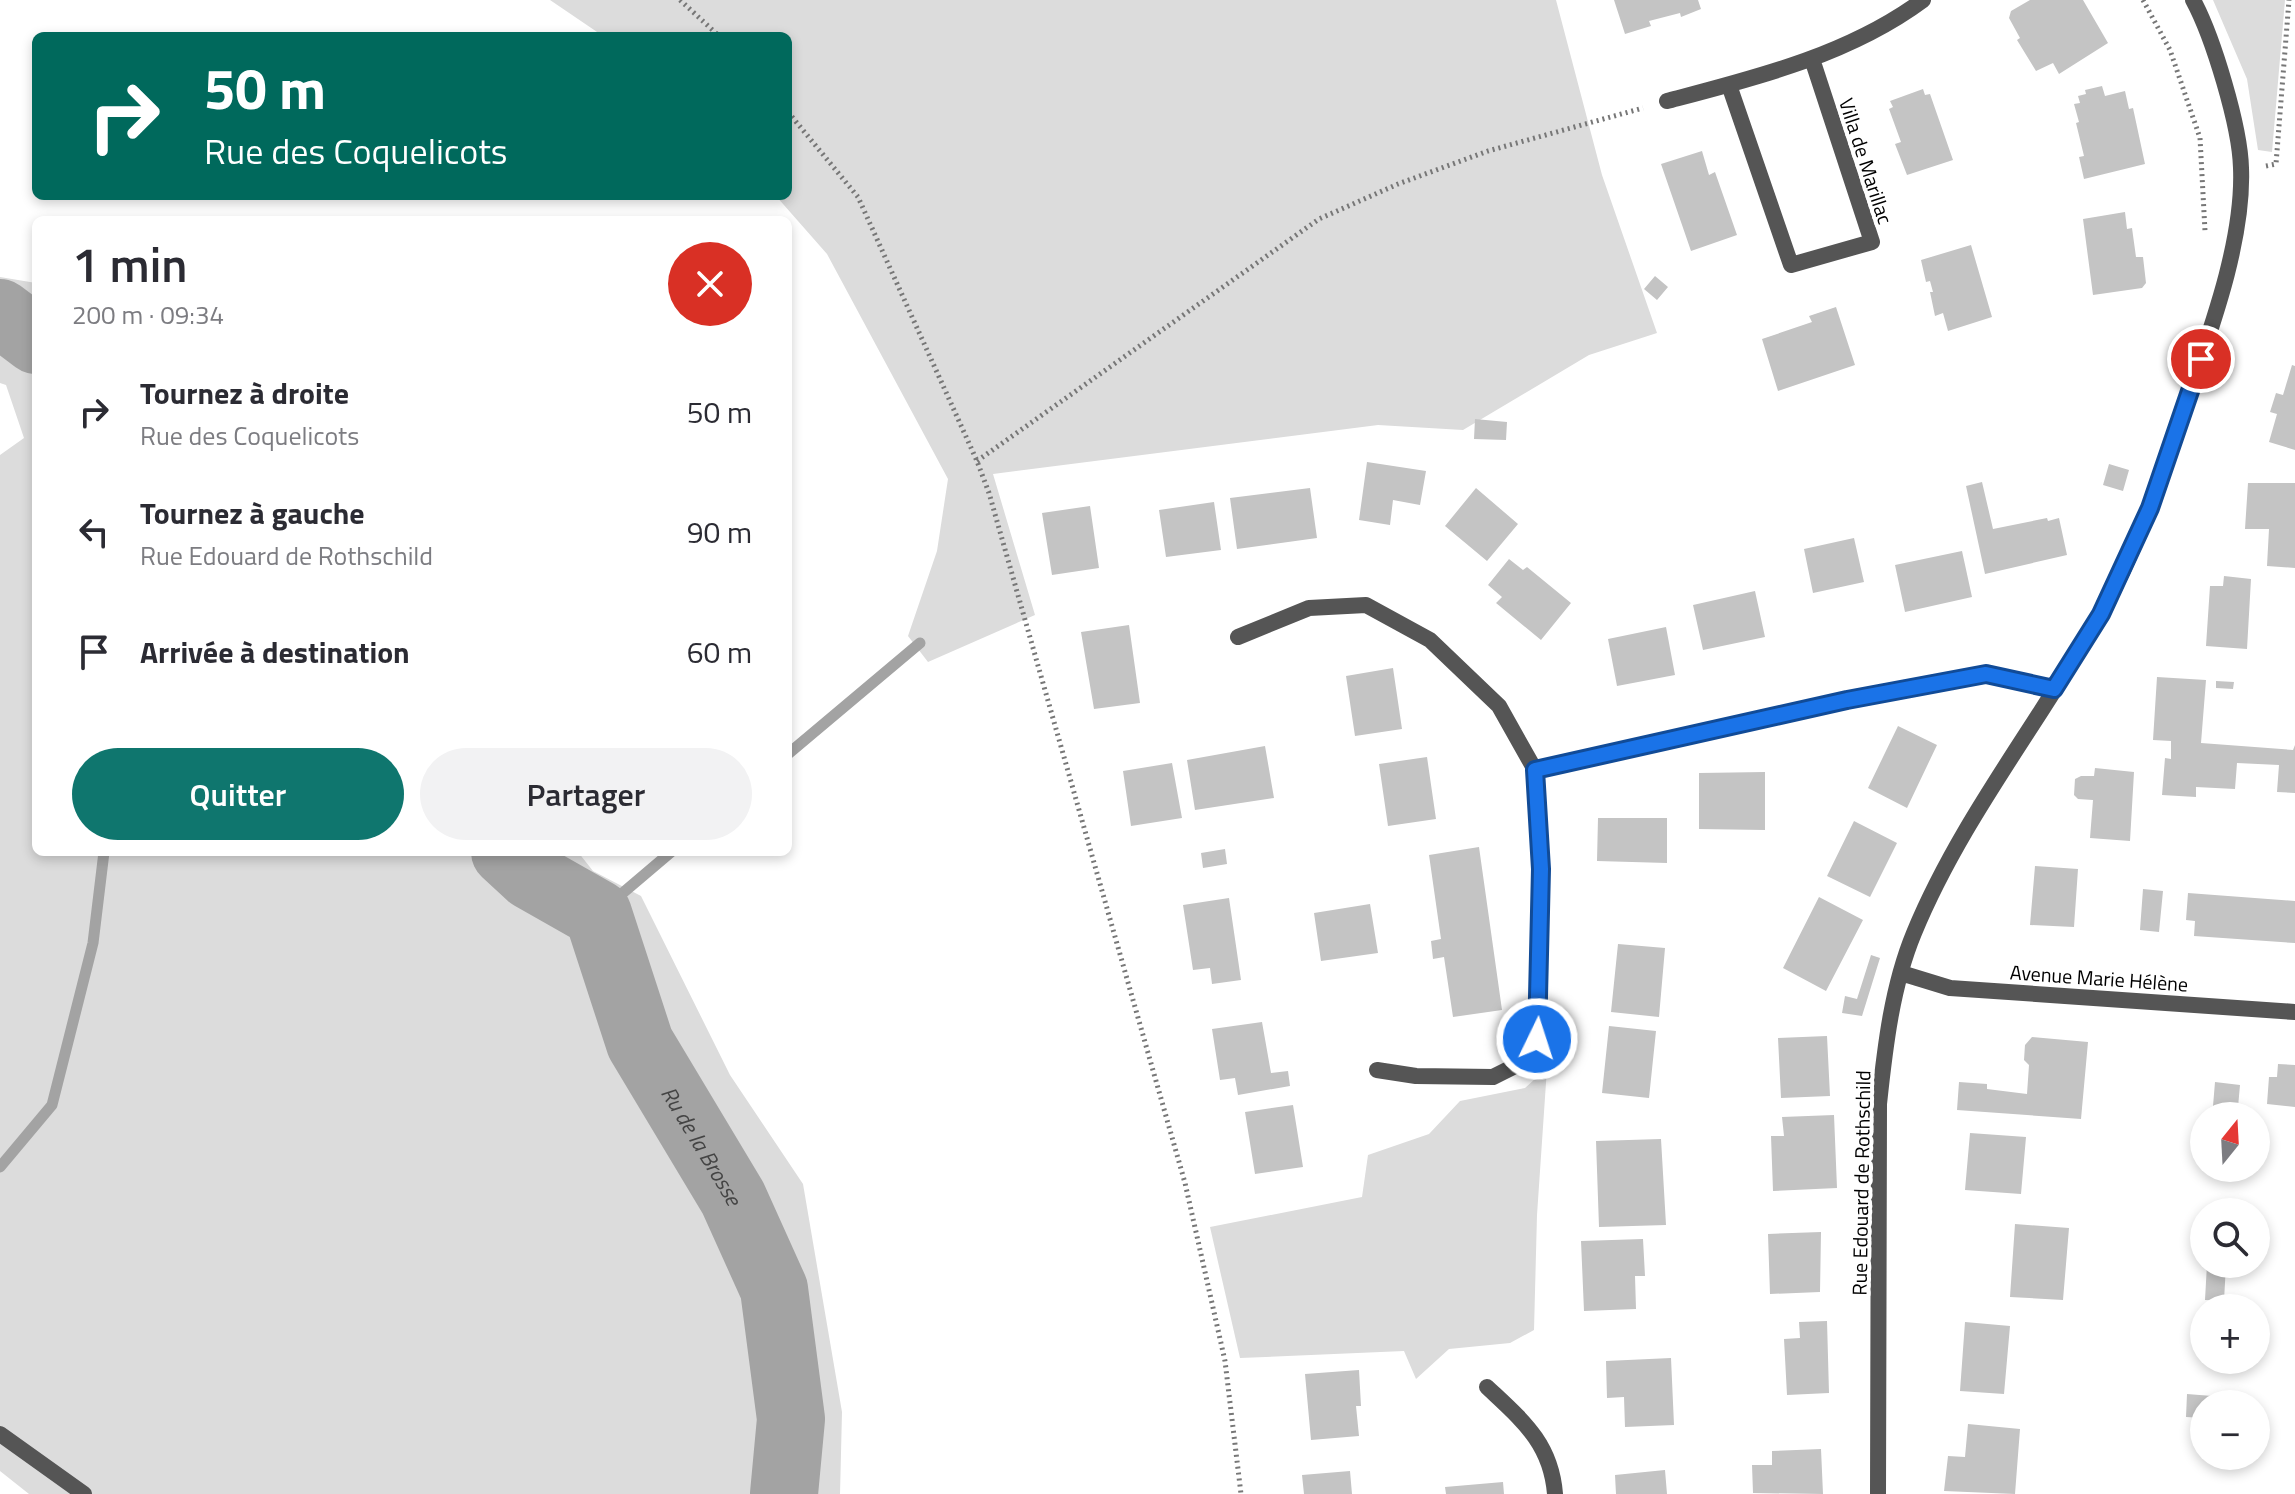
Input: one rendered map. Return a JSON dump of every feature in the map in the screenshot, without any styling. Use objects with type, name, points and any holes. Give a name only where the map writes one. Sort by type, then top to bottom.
[{"type":"street","points":[[1667,101],[1812,59],[1904,14],[1923,0]]},
{"type":"street","name":"Rue Edouard de Rothschild","points":[[1878,1494],[1879,1104],[1885,1044],[1901,973],[1913,936],[1942,870],[2101,614],[2150,508],[2221,299],[2242,170],[2239,143],[2219,67],[2193,0]]},
{"type":"street","name":"Villa de Marillac","points":[[1729,85],[1791,265],[1872,242],[1812,59]]},
{"type":"street","points":[[1238,637],[1309,608],[1366,605],[1430,640],[1499,706],[1535,770],[1541,869],[1539,1016],[1537,1039],[1527,1060],[1493,1077],[1416,1076],[1377,1070]]},
{"type":"street","points":[[1535,770],[1847,700],[1986,674],[2054,689]]},
{"type":"street","name":"Avenue Marie Hélène","points":[[1901,973],[1950,988],[2295,1012]]},
{"type":"street","points":[[1487,1387],[1533,1430],[1553,1470],[1555,1494]]},
{"type":"street","points":[[0,1434],[84,1494]]},
{"type":"path","points":[[680,0],[715,32]]},
{"type":"path","points":[[2143,0],[2170,50],[2200,138],[2206,253],[2229,257]]},
{"type":"path","points":[[2242,170],[2276,164],[2289,0]]},
{"type":"path","points":[[977,461],[1319,219],[1398,184],[1488,151],[1667,101]]},
{"type":"path","points":[[792,117],[858,197],[989,493],[1185,1183],[1225,1361],[1241,1494]]},
{"type":"shaded area","points":[[550,0],[1556,0],[1602,175],[1657,333],[1589,355],[1463,430],[1378,425],[993,474],[1035,615],[928,662],[908,636],[937,551],[948,479],[827,254],[780,200],[792,200],[792,32],[597,32]]},
{"type":"shaded area","points":[[2213,0],[2285,0],[2272,152],[2258,150],[2247,79]]},
{"type":"shaded area","points":[[0,277],[32,282],[32,856],[581,856],[593,871],[641,896],[730,1075],[803,1184],[842,1412],[840,1494],[29,1494],[0,1471],[0,455],[24,438],[6,385],[0,383]]},
{"type":"shaded area","points":[[1547,1068],[1537,1215],[1534,1330],[1510,1343],[1449,1349],[1416,1379],[1404,1351],[1240,1358],[1210,1227],[1362,1197],[1368,1155],[1429,1134],[1460,1101],[1525,1088]]},
{"type":"building","points":[[1614,0],[1698,0],[1701,9],[1681,17],[1680,13],[1649,21],[1651,26],[1625,34]]},
{"type":"building","points":[[2030,0],[2083,0],[2108,43],[2059,74],[2053,63],[2036,71],[2017,40],[2020,38],[2009,18],[2011,11]]},
{"type":"building","points":[[2102,86],[2105,96],[2125,91],[2129,109],[2133,108],[2145,164],[2084,179],[2079,157],[2084,156],[2074,104],[2080,103],[2078,96],[2086,94],[2085,90]]},
{"type":"building","points":[[1923,89],[1925,95],[1930,94],[1953,160],[1907,175],[1895,144],[1901,142],[1889,109],[1893,107],[1890,101]]},
{"type":"building","points":[[1702,151],[1709,175],[1715,172],[1737,235],[1691,251],[1661,164]]},
{"type":"building","points":[[2125,212],[2127,229],[2132,228],[2136,257],[2143,257],[2146,283],[2142,288],[2093,295],[2083,219]]},
{"type":"building","points":[[1971,245],[1992,317],[1948,331],[1943,313],[1935,316],[1930,292],[1933,292],[1930,281],[1926,282],[1921,260]]},
{"type":"building","points":[[1655,276],[1668,287],[1657,300],[1644,289]]},
{"type":"building","points":[[1836,307],[1855,365],[1778,391],[1762,339],[1812,322],[1809,316]]},
{"type":"building","points":[[2292,365],[2295,366],[2295,450],[2269,442],[2277,414],[2270,412],[2276,393],[2283,395]]},
{"type":"building","points":[[1475,419],[1507,422],[1506,440],[1474,439]]},
{"type":"building","points":[[1367,462],[1426,471],[1420,505],[1393,500],[1390,525],[1359,520]]},
{"type":"building","points":[[2109,464],[2129,470],[2123,491],[2103,485]]},
{"type":"building","points":[[1982,482],[1993,529],[2059,518],[2067,555],[1985,574],[1966,486]]},
{"type":"building","points":[[2248,483],[2295,483],[2295,568],[2267,566],[2269,529],[2245,529]]},
{"type":"building","points":[[1310,488],[1317,538],[1237,549],[1230,498]]},
{"type":"building","points":[[1476,488],[1518,524],[1487,561],[1445,526]]},
{"type":"building","points":[[1214,502],[1221,550],[1166,557],[1159,510]]},
{"type":"building","points":[[1090,506],[1099,568],[1052,575],[1042,513]]},
{"type":"building","points":[[1854,538],[1864,582],[1813,593],[1804,549]]},
{"type":"building","points":[[1962,551],[1972,597],[1905,612],[1895,565]]},
{"type":"building","points":[[1509,559],[1523,570],[1527,567],[1571,603],[1541,640],[1496,603],[1502,597],[1488,585]]},
{"type":"building","points":[[2224,576],[2251,579],[2247,649],[2206,646],[2210,586],[2223,586]]},
{"type":"building","points":[[1755,591],[1765,637],[1703,650],[1693,605]]},
{"type":"building","points":[[1129,625],[1140,703],[1094,709],[1081,632]]},
{"type":"building","points":[[1666,627],[1675,675],[1617,686],[1608,639]]},
{"type":"building","points":[[1393,668],[1402,729],[1355,736],[1346,676]]},
{"type":"building","points":[[2157,677],[2206,680],[2201,743],[2293,750],[2295,745],[2295,793],[2277,792],[2279,765],[2237,763],[2235,789],[2196,787],[2196,797],[2162,795],[2165,758],[2171,759],[2171,741],[2153,740]]},
{"type":"building","points":[[2216,681],[2234,682],[2233,689],[2216,688]]},
{"type":"building","points":[[1898,726],[1937,745],[1907,808],[1868,788]]},
{"type":"building","points":[[1265,746],[1274,798],[1195,810],[1187,760]]},
{"type":"building","points":[[1427,757],[1436,819],[1388,826],[1379,764]]},
{"type":"building","points":[[1172,763],[1182,818],[1131,826],[1123,771]]},
{"type":"building","points":[[2095,768],[2134,772],[2130,841],[2090,838],[2093,800],[2078,799],[2074,795],[2075,779],[2094,776]]},
{"type":"building","points":[[1765,772],[1765,830],[1699,829],[1699,773]]},
{"type":"building","points":[[1598,818],[1667,818],[1667,863],[1597,861]]},
{"type":"building","points":[[1854,821],[1897,843],[1870,897],[1827,876]]},
{"type":"building","points":[[1479,847],[1502,1010],[1453,1017],[1444,957],[1433,959],[1431,941],[1441,939],[1429,855]]},
{"type":"building","points":[[1225,849],[1227,864],[1203,868],[1201,853]]},
{"type":"building","points":[[2035,866],[2078,869],[2074,927],[2030,925]]},
{"type":"building","points":[[2143,889],[2163,891],[2159,932],[2140,930]]},
{"type":"building","points":[[2188,893],[2295,901],[2295,943],[2194,936],[2195,921],[2186,920]]},
{"type":"building","points":[[1819,897],[1863,920],[1826,991],[1783,968]]},
{"type":"building","points":[[1229,898],[1241,980],[1212,984],[1210,968],[1193,970],[1183,905]]},
{"type":"building","points":[[1370,904],[1378,953],[1321,961],[1314,913]]},
{"type":"building","points":[[1618,944],[1665,948],[1659,1017],[1611,1012]]},
{"type":"building","points":[[1871,955],[1880,958],[1862,1016],[1842,1013],[1845,996],[1857,999]]},
{"type":"building","points":[[1262,1022],[1271,1073],[1288,1071],[1290,1086],[1238,1095],[1235,1078],[1220,1080],[1212,1029]]},
{"type":"building","points":[[1609,1026],[1656,1031],[1649,1098],[1602,1093]]},
{"type":"building","points":[[1827,1036],[1830,1096],[1781,1098],[1778,1038]]},
{"type":"building","points":[[2032,1037],[2088,1042],[2081,1119],[1957,1110],[1959,1082],[1987,1084],[1987,1089],[2027,1094],[2029,1065],[2024,1060],[2025,1045]]},
{"type":"building","points":[[2278,1064],[2295,1065],[2295,1107],[2267,1102],[2269,1077],[2277,1077]]},
{"type":"building","points":[[2215,1082],[2240,1085],[2238,1102],[2213,1102]]},
{"type":"building","points":[[1293,1105],[1303,1167],[1255,1174],[1245,1112]]},
{"type":"building","points":[[1834,1115],[1837,1188],[1773,1191],[1771,1136],[1784,1136],[1782,1117]]},
{"type":"building","points":[[1970,1133],[2026,1137],[2021,1194],[1965,1190]]},
{"type":"building","points":[[1661,1139],[1666,1225],[1599,1227],[1596,1141]]},
{"type":"building","points":[[2015,1224],[2069,1228],[2063,1300],[2010,1297]]},
{"type":"building","points":[[1821,1232],[1820,1292],[1770,1294],[1768,1234]]},
{"type":"building","points":[[1643,1239],[1645,1276],[1635,1276],[1636,1309],[1584,1311],[1581,1241]]},
{"type":"building","points":[[2206,1278],[2225,1278],[2224,1294],[2205,1294]]},
{"type":"building","points":[[1827,1321],[1829,1393],[1787,1395],[1784,1339],[1800,1338],[1799,1322]]},
{"type":"building","points":[[1965,1322],[2010,1326],[2004,1394],[1960,1391]]},
{"type":"building","points":[[1671,1358],[1674,1425],[1625,1427],[1624,1397],[1607,1398],[1606,1361]]},
{"type":"building","points":[[1359,1370],[1361,1406],[1356,1406],[1359,1436],[1311,1440],[1305,1374]]},
{"type":"building","points":[[2187,1394],[2190,1394],[2190,1417],[2186,1417]]},
{"type":"building","points":[[1968,1424],[2020,1429],[2015,1494],[1944,1491],[1948,1456],[1965,1457]]},
{"type":"building","points":[[1821,1449],[1823,1494],[1753,1493],[1752,1465],[1772,1465],[1772,1451]]},
{"type":"building","points":[[1665,1470],[1667,1494],[1616,1494],[1615,1475]]},
{"type":"building","points":[[1350,1471],[1352,1494],[1304,1494],[1302,1475]]},
{"type":"building","points":[[1503,1482],[1504,1494],[1446,1494],[1445,1487]]},
{"type":"waterway","name":"Ru de la Brosse","points":[[0,313],[32,337]]},
{"type":"waterway","points":[[792,751],[920,643]]},
{"type":"waterway","points":[[0,1167],[52,1105],[93,943],[104,856]]},
{"type":"waterway","name":"Ru de la Brosse","points":[[509,856],[531,876],[598,914],[640,1043],[733,1198],[774,1289],[791,1419],[784,1494]]},
{"type":"waterway","points":[[598,914],[666,856]]},
{"type":"route","points":[[1537,1039],[1541,869],[1535,770],[1847,700],[1986,674],[2054,689],[2101,614],[2150,508],[2201,359]]}]
